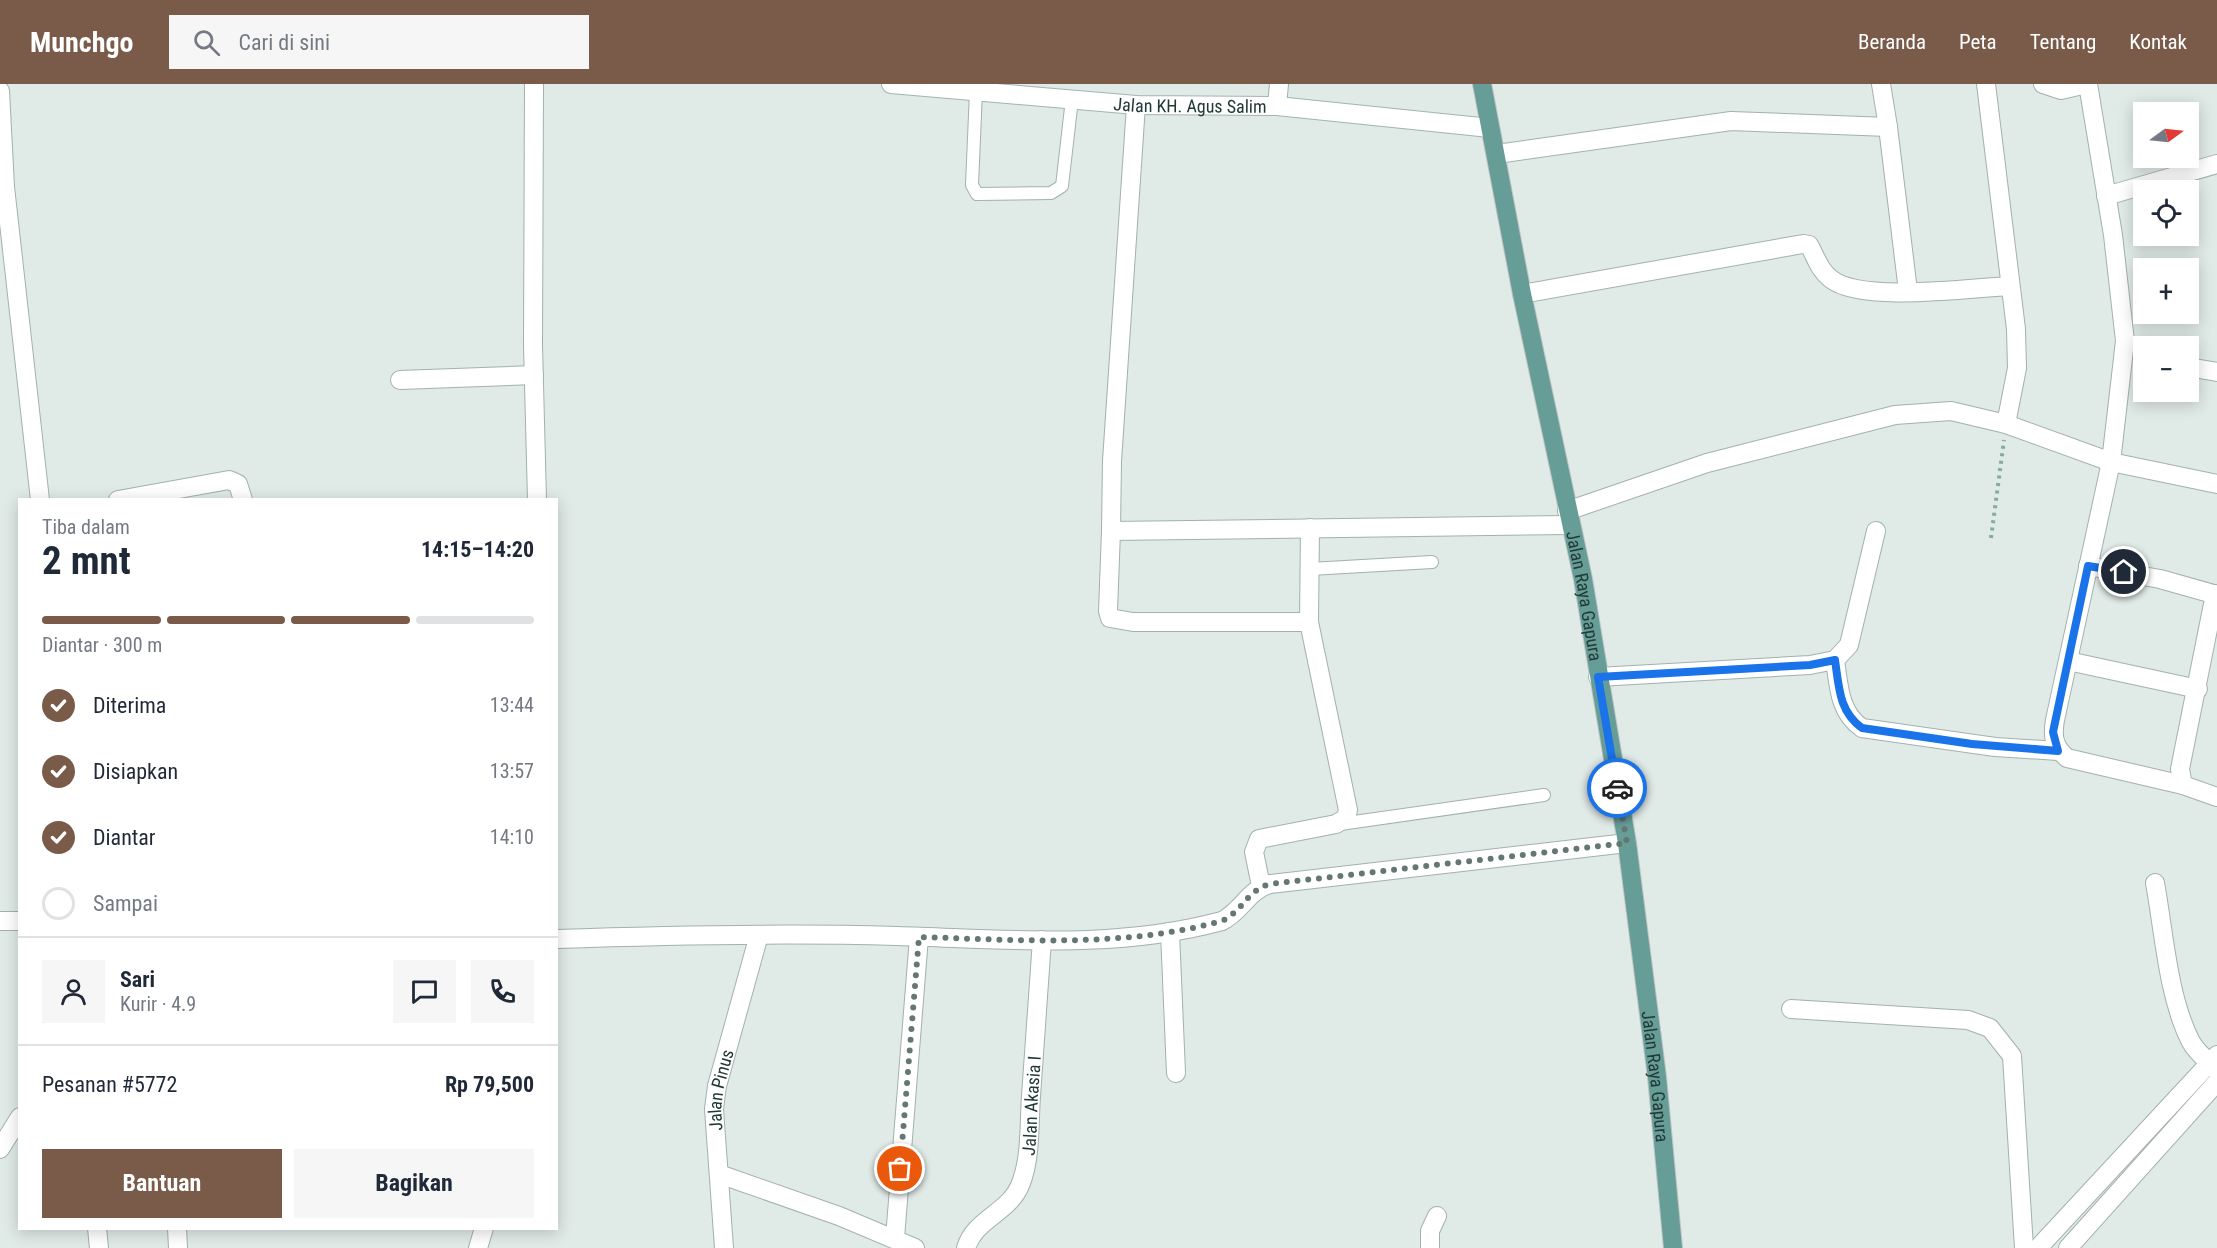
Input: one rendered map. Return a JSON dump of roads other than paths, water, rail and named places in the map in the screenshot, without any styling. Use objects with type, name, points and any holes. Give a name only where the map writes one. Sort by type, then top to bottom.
[{"type":"main road","name":"Jalan Raya Gapura","points":[[1482,84],[1522,294],[1582,579],[1627,843],[1657,1077],[1673,1248]]},
{"type":"street","points":[[534,84],[534,375],[537,498]]},
{"type":"street","name":"Jalan KH. Agus Salim","points":[[891,84],[1136,105],[1277,106],[1490,128]]},
{"type":"street","points":[[1277,106],[1279,84]]},
{"type":"street","points":[[1881,84],[1908,291]]},
{"type":"street","points":[[1986,84],[2010,286],[2017,368],[2006,424]]},
{"type":"street","points":[[2043,84],[2061,90],[2087,84],[2122,296],[2125,341],[2111,462],[2053,732],[2058,751]]},
{"type":"street","points":[[0,91],[3,188],[40,498]]},
{"type":"street","points":[[1136,105],[1112,461],[1108,611],[1110,618],[1133,622],[1309,622]]},
{"type":"street","points":[[1497,154],[1731,121],[1888,127]]},
{"type":"street","points":[[2106,196],[2217,164]]},
{"type":"street","points":[[1522,294],[1803,244],[1810,247],[1821,271],[1843,287],[1859,291],[2010,286]]},
{"type":"street","points":[[2199,369],[2217,372]]},
{"type":"street","points":[[400,380],[534,375]]},
{"type":"street","points":[[1111,531],[1310,528],[1568,518],[1707,463],[1895,415],[1951,411],[2006,424],[2111,462],[2217,484]]},
{"type":"street","points":[[129,498],[229,480],[238,484],[242,498]]},
{"type":"street","points":[[1261,886],[1254,852],[1259,838],[1336,824],[1346,818],[1348,810],[1309,622],[1310,528]]},
{"type":"street","points":[[1598,677],[1810,665],[1835,660],[1843,655],[1849,645],[1876,531]]},
{"type":"street","points":[[2088,566],[2160,579],[2216,595],[2180,769],[2183,785]]},
{"type":"street","points":[[1835,660],[1842,704],[1850,720],[1862,728],[1972,744],[2058,751],[2067,758],[2183,785],[2217,797]]},
{"type":"street","points":[[2068,660],[2198,689]]},
{"type":"street","points":[[558,939],[759,935],[1087,942],[1170,932],[1222,921],[1233,915],[1254,890],[1261,886],[1627,843]]},
{"type":"street","points":[[2155,883],[2174,988],[2183,1020],[2192,1043],[2215,1067]]},
{"type":"street","points":[[0,921],[18,921]]},
{"type":"street","points":[[1170,932],[1176,1073]]},
{"type":"street","name":"Jalan Pinus","points":[[724,1248],[714,1109],[717,1086],[759,935]]},
{"type":"street","points":[[895,1238],[919,937]]},
{"type":"street","name":"Jalan Akasia I","points":[[966,1248],[977,1226],[1002,1210],[1013,1199],[1021,1184],[1029,1129],[1042,940]]},
{"type":"street","points":[[1791,1010],[1968,1020],[1990,1028],[2012,1056],[2024,1248]]},
{"type":"street","points":[[2038,1248],[2215,1067]]},
{"type":"street","points":[[2068,1248],[2215,1067]]},
{"type":"street","points":[[0,1149],[18,1120]]},
{"type":"street","points":[[719,1174],[895,1238],[915,1248]]},
{"type":"street","points":[[1430,1248],[1430,1231],[1437,1216]]},
{"type":"street","points":[[97,1230],[99,1248]]},
{"type":"street","points":[[177,1230],[178,1248]]},
{"type":"street","points":[[478,1248],[483,1230]]},
{"type":"lane","points":[[976,91],[972,185],[977,194],[1052,193],[1062,186],[1072,99]]},
{"type":"lane","points":[[1310,569],[1432,562]]},
{"type":"lane","points":[[1336,824],[1544,795]]}]
